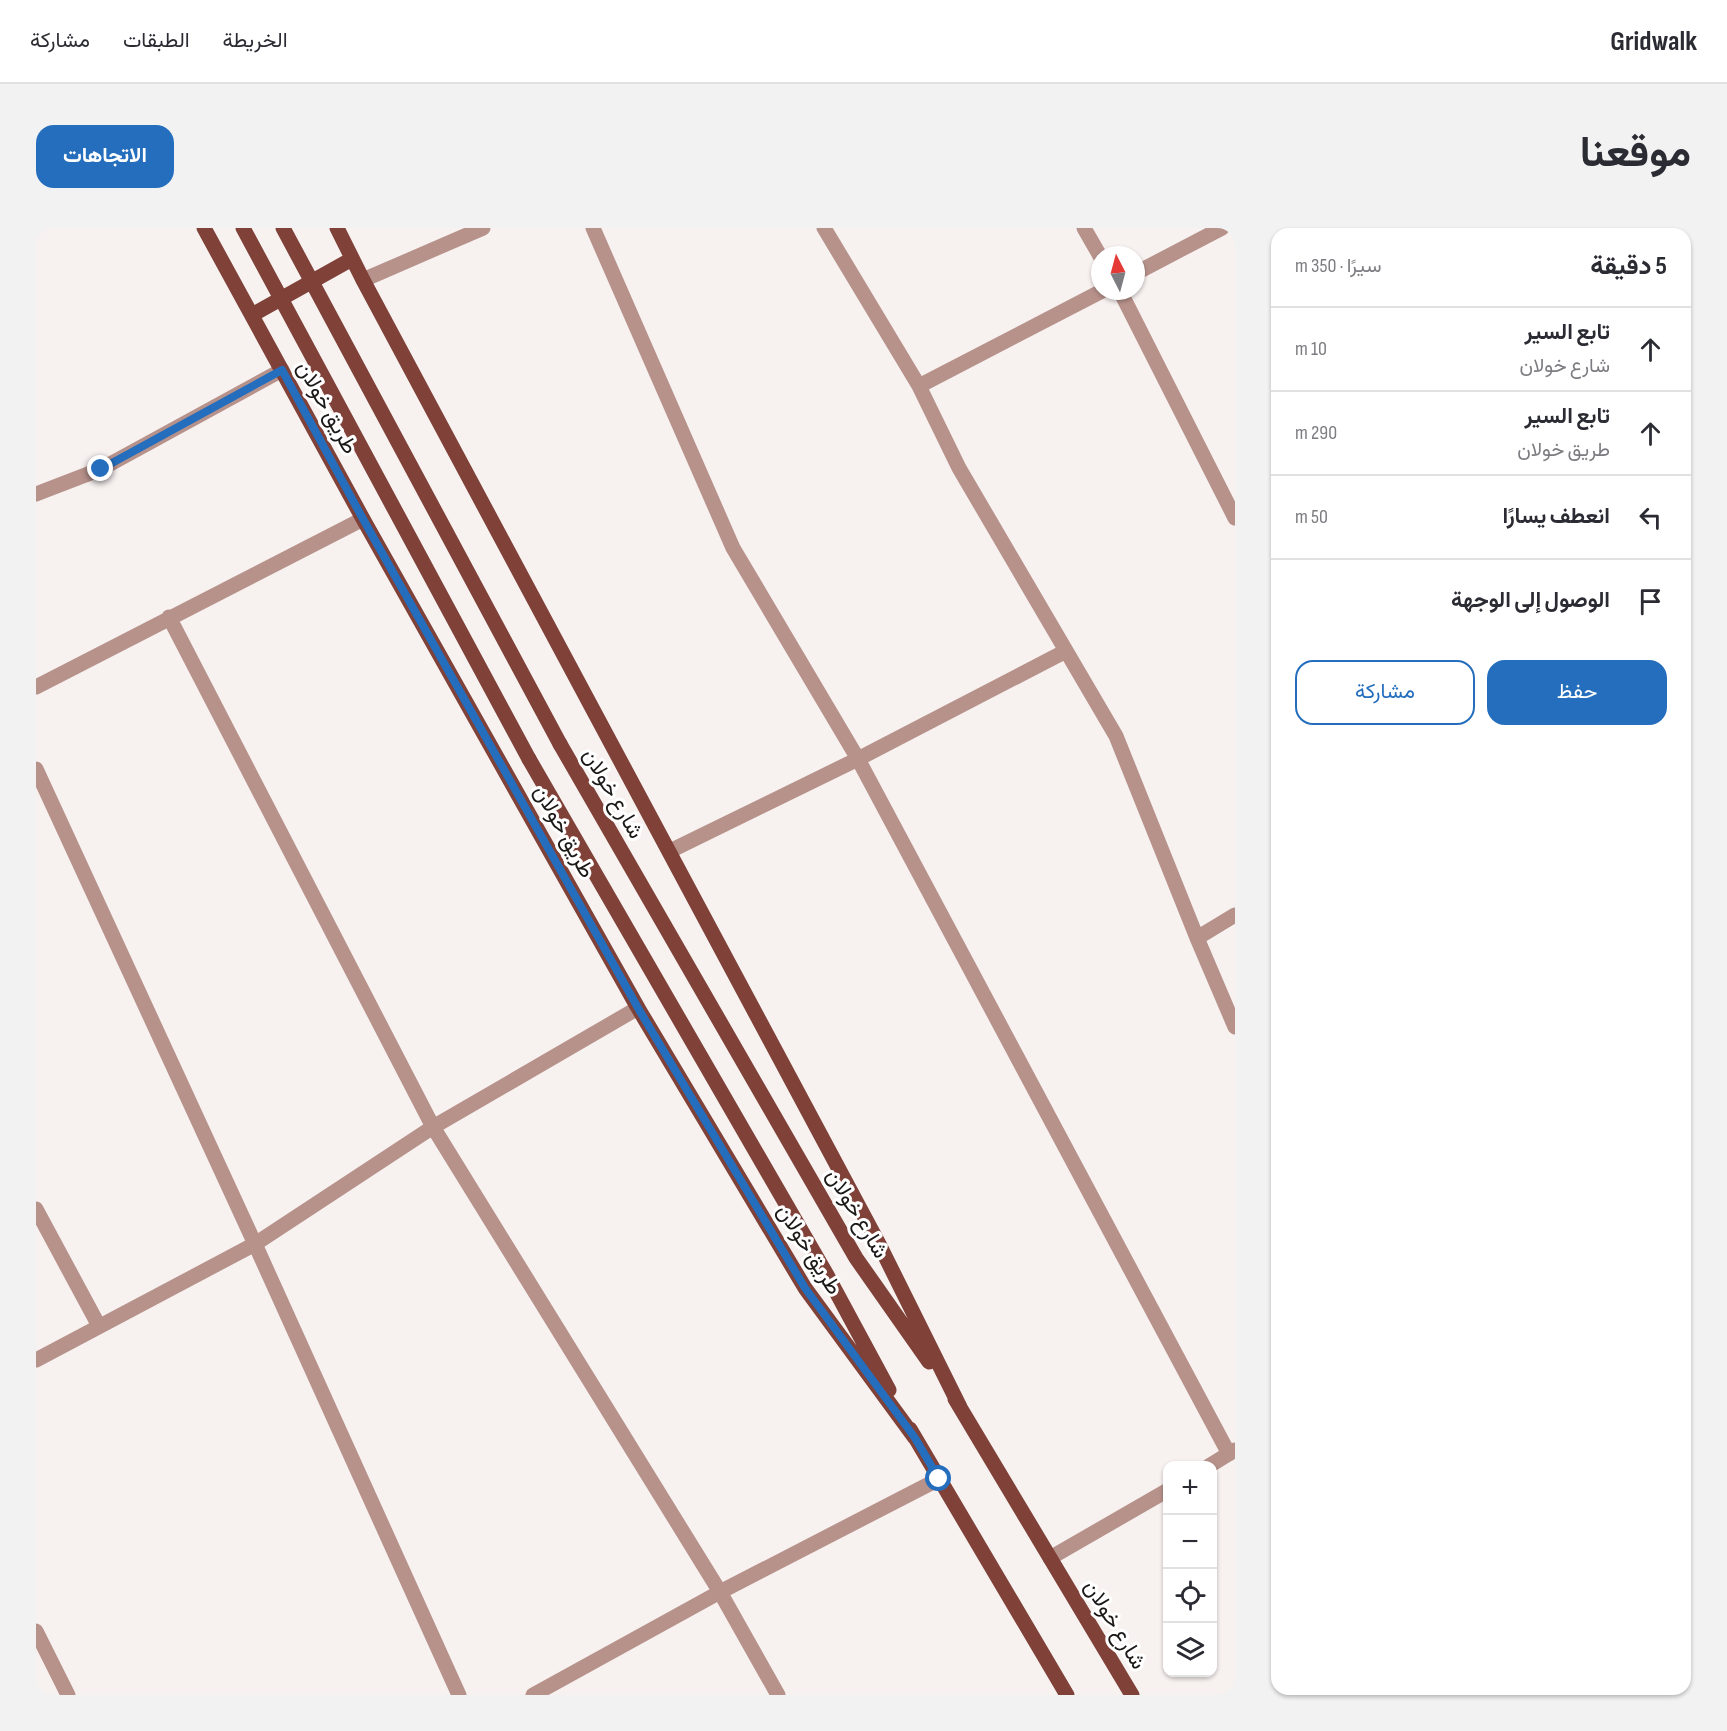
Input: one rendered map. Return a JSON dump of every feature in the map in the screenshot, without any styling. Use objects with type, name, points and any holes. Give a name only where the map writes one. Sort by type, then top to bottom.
[{"type":"main road","name":"طريق خولان","points":[[204,228],[363,519],[638,1008],[805,1288],[915,1438]]},
{"type":"main road","name":"طريق خولان","points":[[243,228],[529,759],[821,1265],[915,1438]]},
{"type":"main road","name":"طريق خولان","points":[[283,228],[560,744]]},
{"type":"main road","points":[[337,228],[879,1244],[960,1407]]},
{"type":"main road","points":[[252,315],[352,259]]},
{"type":"main road","name":"شارع خولان","points":[[560,744],[856,1258],[960,1407],[1132,1695]]},
{"type":"main road","points":[[915,1438],[1067,1695]]},
{"type":"street","points":[[363,280],[483,228]]},
{"type":"street","points":[[593,228],[733,548],[858,759],[1232,1452],[1217,1461]]},
{"type":"street","points":[[824,228],[919,386],[959,468],[1116,736],[1197,939],[1235,1027]]},
{"type":"street","points":[[1084,228],[1094,246]]},
{"type":"street","points":[[1145,268],[1222,228]]},
{"type":"street","points":[[919,386],[1091,297]]},
{"type":"street","points":[[1125,300],[1235,518]]},
{"type":"street","points":[[36,494],[101,469],[282,370]]},
{"type":"street","points":[[36,687],[363,519]]},
{"type":"street","points":[[169,617],[433,1127],[720,1592],[778,1695]]},
{"type":"street","points":[[670,851],[858,759],[1066,651]]},
{"type":"street","points":[[36,769],[255,1244],[459,1695]]},
{"type":"street","points":[[1197,939],[1235,915]]},
{"type":"street","points":[[36,1360],[255,1244],[433,1127],[638,1008]]},
{"type":"street","points":[[36,1209],[99,1326]]},
{"type":"street","points":[[533,1695],[720,1592],[939,1479]]},
{"type":"street","points":[[1050,1558],[1163,1492]]},
{"type":"street","points":[[36,1631],[68,1695]]},
{"type":"route","points":[[101,469],[282,370],[363,519],[638,1008],[805,1288],[915,1438],[939,1479]]}]
